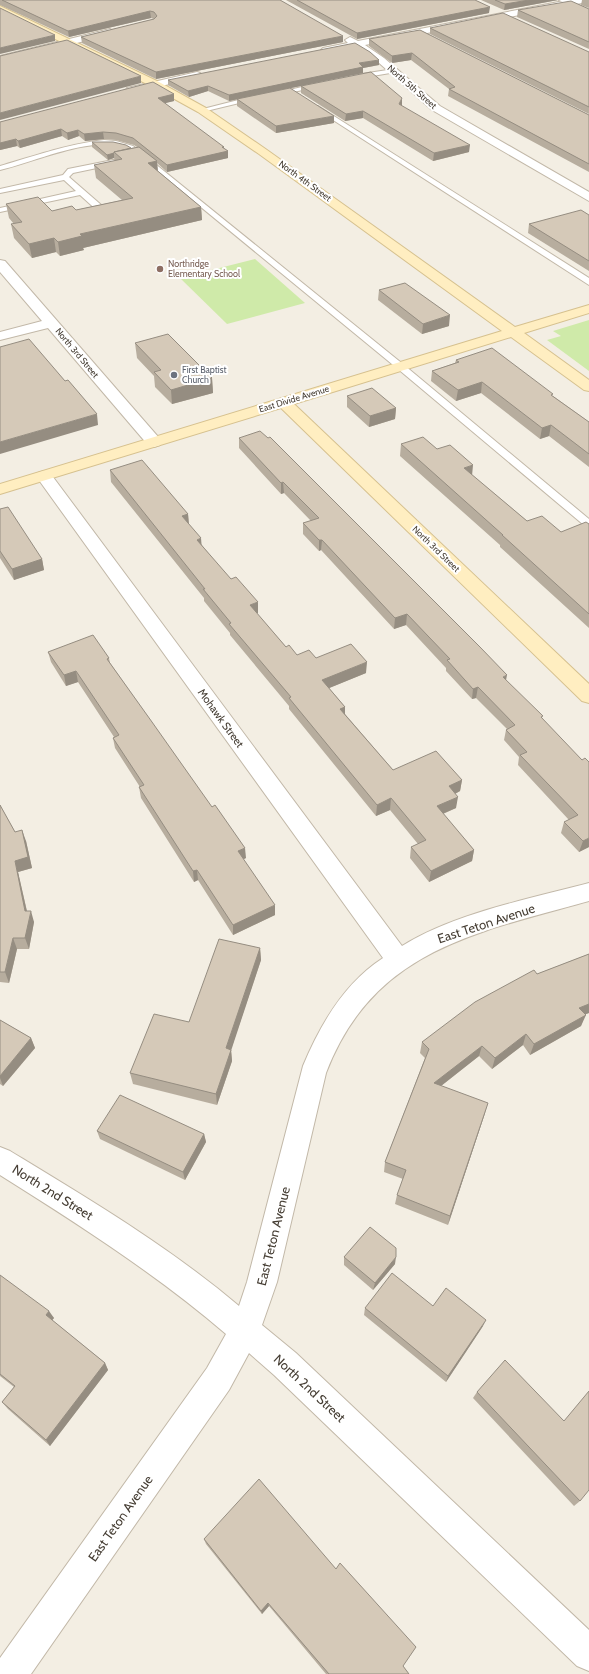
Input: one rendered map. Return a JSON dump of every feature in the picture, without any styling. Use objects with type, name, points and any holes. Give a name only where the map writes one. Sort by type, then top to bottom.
[{"type":"street","points":[[317,51],[419,32],[565,1],[582,0]]},
{"type":"street","name":"North 4th Street","points":[[2,4],[69,42],[155,84],[202,110],[258,148],[589,387]]},
{"type":"street","points":[[490,9],[517,22]]},
{"type":"street","points":[[0,59],[121,29]]},
{"type":"street","name":"North 5th Street","points":[[343,36],[374,54],[436,108],[589,197]]},
{"type":"street","points":[[124,92],[208,73]]},
{"type":"street","name":"North 3rd Street","points":[[0,264],[154,442]]},
{"type":"street","name":"East Divide Avenue","points":[[0,489],[589,309]]},
{"type":"street","points":[[0,336],[52,323]]},
{"type":"street","name":"North 3rd Street","points":[[284,402],[589,696]]},
{"type":"street","name":"Mohawk Street","points":[[44,476],[398,960]]},
{"type":"street","name":"East Teton Avenue","points":[[10,1674],[218,1379],[245,1330],[262,1282],[313,1073],[323,1047],[339,1020],[356,998],[376,977],[398,960],[425,943],[453,931],[589,892]]},
{"type":"street","name":"North 2nd Street","points":[[0,1160],[47,1188],[150,1256],[202,1294],[245,1330],[285,1364],[589,1654]]},
{"type":"lane","points":[[565,1],[589,12]]},
{"type":"lane","points":[[419,32],[433,39]]},
{"type":"lane","points":[[347,79],[394,71]]},
{"type":"lane","points":[[269,95],[326,83]]},
{"type":"lane","points":[[291,91],[589,282]]},
{"type":"lane","points":[[202,110],[262,97]]},
{"type":"lane","points":[[0,168],[69,148],[95,143],[116,142],[131,147],[139,156],[401,367],[589,524]]},
{"type":"lane","points":[[0,191],[65,177],[71,171],[121,160]]},
{"type":"lane","points":[[65,177],[104,212]]},
{"type":"lane","points":[[0,210],[82,192]]},
{"type":"green space","points":[[255,259],[305,303],[227,324],[180,278]]},
{"type":"green space","points":[[589,320],[589,371],[547,340],[561,336],[553,331]]},
{"type":"building","points":[[2,0],[280,0],[343,36],[156,72],[81,37],[154,19],[157,16],[154,12],[150,11],[68,31]]},
{"type":"building","points":[[297,0],[475,0],[490,7],[357,33]]},
{"type":"building","points":[[495,0],[529,0],[505,4]]},
{"type":"building","points":[[571,1],[589,9],[589,42],[518,10]]},
{"type":"building","points":[[0,8],[55,35],[0,48]]},
{"type":"building","points":[[503,13],[589,52],[589,107],[430,28]]},
{"type":"building","points":[[420,30],[589,115],[589,164],[449,89],[455,87],[412,53],[392,56],[369,39]]},
{"type":"building","points":[[67,40],[141,76],[0,113],[0,56]]},
{"type":"building","points":[[355,43],[370,52],[379,60],[359,63],[363,67],[229,95],[208,86],[188,91],[168,80]]},
{"type":"building","points":[[371,72],[402,98],[399,104],[470,145],[434,153],[363,111],[346,114],[301,86]]},
{"type":"building","points":[[153,82],[174,94],[158,98],[228,151],[167,165],[133,138],[116,133],[103,132],[84,134],[78,130],[67,133],[61,129],[18,141],[16,139],[0,143],[0,122]]},
{"type":"building","points":[[290,88],[334,116],[276,126],[237,99]]},
{"type":"building","points":[[92,142],[113,142],[126,145],[131,148],[107,155]]},
{"type":"building","points":[[139,147],[157,161],[148,163],[201,207],[80,234],[82,236],[58,242],[54,238],[29,244],[11,224],[22,222],[6,204],[38,197],[52,211],[72,206],[76,210],[133,198],[94,165],[122,159],[114,152]]},
{"type":"building","points":[[581,210],[589,215],[589,261],[529,224]]},
{"type":"building","points":[[405,283],[450,315],[423,324],[379,290]]},
{"type":"building","points":[[168,334],[212,378],[171,390],[154,372],[161,370],[135,343]]},
{"type":"building","points":[[29,339],[65,381],[68,380],[97,414],[0,442],[0,347]]},
{"type":"building","points":[[492,348],[553,394],[551,395],[589,422],[589,454],[551,425],[542,428],[482,382],[458,390],[432,371],[459,362],[456,360]]},
{"type":"building","points":[[372,388],[396,408],[370,416],[347,396]]},
{"type":"building","points":[[260,431],[268,438],[270,437],[480,647],[507,675],[503,677],[543,716],[541,717],[582,760],[585,758],[589,762],[589,838],[583,841],[564,822],[578,815],[520,755],[527,752],[506,730],[515,725],[478,687],[473,689],[447,660],[450,659],[407,614],[395,618],[322,540],[319,540],[303,523],[319,518],[283,482],[281,483],[239,438]]},
{"type":"building","points":[[423,437],[437,449],[450,445],[473,465],[464,468],[527,521],[542,516],[561,532],[586,522],[589,524],[589,614],[401,444]]},
{"type":"building","points":[[142,460],[188,514],[182,516],[201,538],[197,540],[231,579],[236,577],[258,602],[250,605],[286,647],[289,645],[297,655],[309,650],[316,658],[351,644],[367,662],[322,680],[345,707],[340,709],[393,770],[436,751],[462,780],[449,786],[458,797],[437,806],[474,850],[431,871],[411,847],[426,840],[391,798],[377,805],[289,698],[291,697],[229,624],[231,623],[203,589],[205,589],[110,470]]},
{"type":"building","points":[[8,507],[42,559],[12,569],[0,551],[0,509]]},
{"type":"building","points":[[93,635],[109,658],[107,659],[212,807],[215,805],[245,848],[238,851],[275,905],[233,925],[197,870],[193,871],[139,787],[144,785],[113,738],[119,735],[76,671],[64,675],[48,652]]},
{"type":"building","points":[[0,805],[15,832],[22,830],[28,857],[15,861],[25,911],[31,911],[25,938],[13,938],[5,972],[0,972]]},
{"type":"building","points":[[219,939],[260,948],[226,1048],[231,1050],[216,1094],[130,1073],[154,1014],[189,1022]]},
{"type":"building","points":[[589,954],[589,1004],[579,1008],[586,1015],[534,1044],[526,1034],[495,1058],[482,1046],[434,1083],[488,1103],[450,1216],[397,1195],[406,1170],[385,1162],[429,1049],[422,1042],[475,1002],[534,970],[537,974]]},
{"type":"building","points":[[0,1020],[31,1038],[0,1076]]},
{"type":"building","points":[[120,1095],[204,1134],[183,1172],[97,1131]]},
{"type":"building","points":[[370,1227],[396,1248],[396,1257],[375,1283],[344,1257]]},
{"type":"building","points":[[392,1273],[433,1306],[446,1288],[486,1320],[448,1376],[365,1308]]},
{"type":"building","points":[[0,1275],[49,1311],[46,1315],[105,1363],[46,1440],[2,1402],[15,1386],[0,1374]]},
{"type":"building","points":[[505,1360],[564,1421],[589,1391],[589,1490],[580,1501],[477,1392]]},
{"type":"building","points":[[259,1479],[336,1569],[340,1563],[416,1647],[403,1666],[409,1674],[329,1674],[268,1603],[261,1611],[204,1539]]},
{"type":"place","name":"Northridge Elementary School","points":[[160,269]]},
{"type":"place","name":"First Baptist Church","points":[[174,375]]}]
